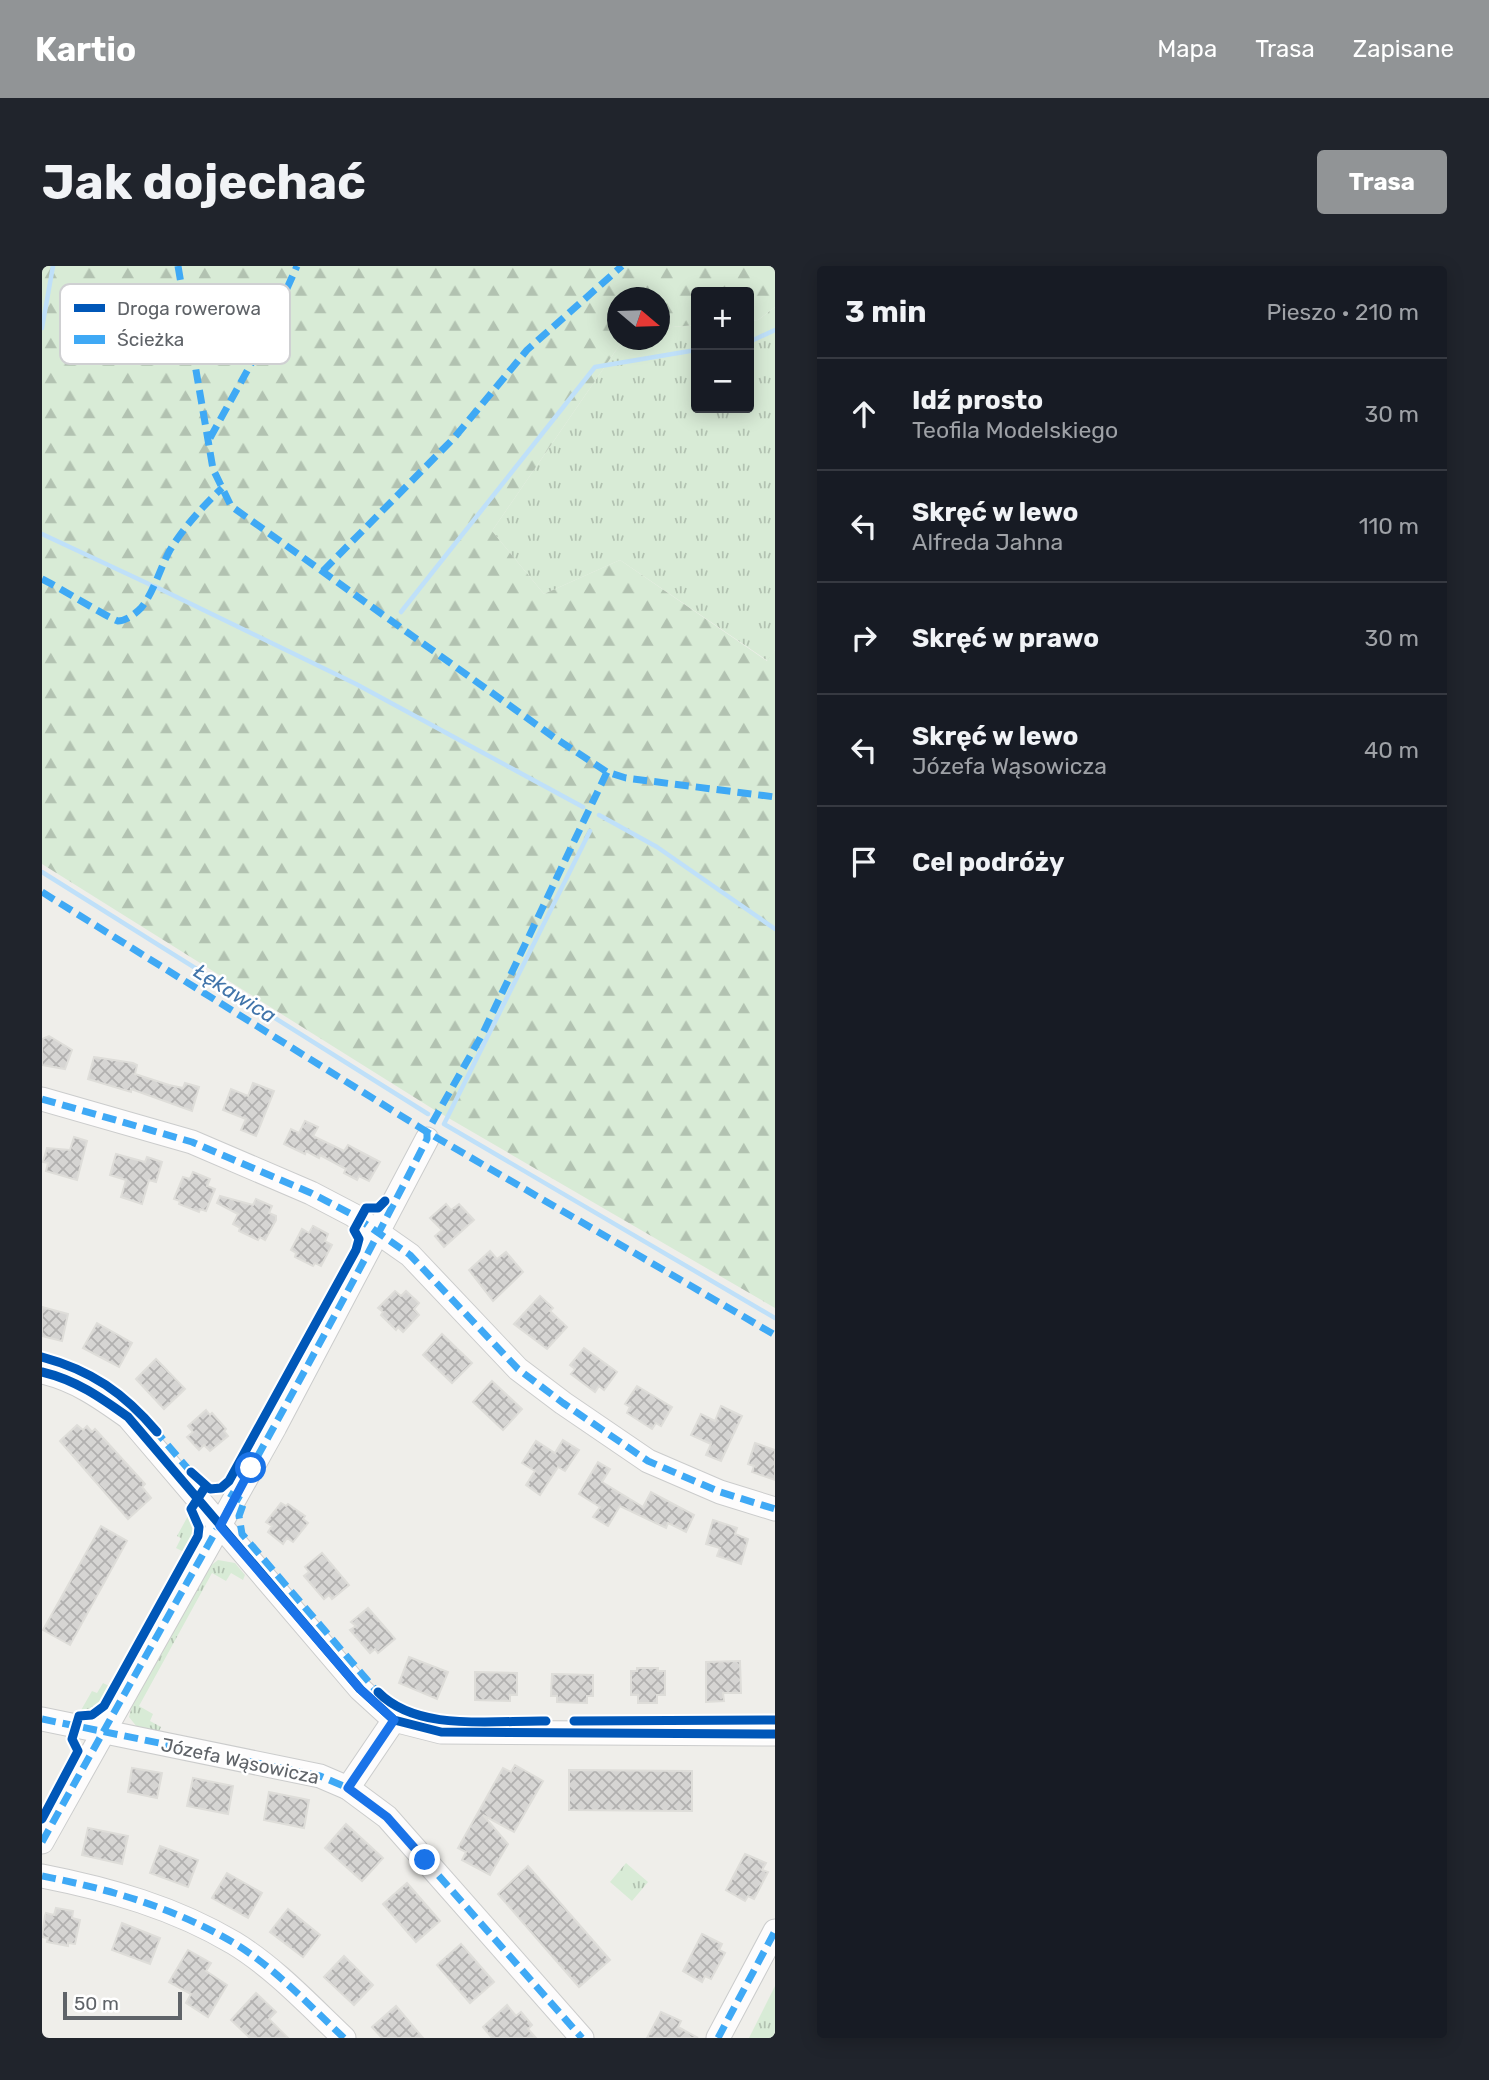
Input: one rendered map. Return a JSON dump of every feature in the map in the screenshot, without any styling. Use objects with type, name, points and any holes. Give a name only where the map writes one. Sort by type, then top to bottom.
[{"type":"street","points":[[42,1098],[192,1142],[311,1192],[410,1255],[518,1369],[563,1403],[648,1461],[720,1492],[775,1509]]},
{"type":"street","points":[[42,1842],[220,1526],[427,1139]]},
{"type":"street","points":[[42,1372],[67,1378],[128,1417],[360,1689],[394,1720],[441,1732],[775,1734]]},
{"type":"street","name":"Józefa Wąsowicza","points":[[42,1719],[320,1776],[348,1788],[387,1817],[582,2038]]},
{"type":"street","points":[[348,1788],[394,1720]]},
{"type":"street","points":[[42,1876],[120,1894],[177,1914],[236,1944],[287,1983],[344,2038]]},
{"type":"street","points":[[718,2038],[775,1931]]},
{"type":"green space","points":[[42,266],[775,266],[775,307],[758,320],[754,320],[754,287],[691,287],[691,325],[670,327],[670,287],[607,287],[607,350],[616,350],[492,531],[544,594],[620,560],[767,661],[775,650],[775,1308],[433,1109],[42,864]]},
{"type":"green space","points":[[775,307],[775,650],[768,661],[620,560],[544,594],[492,531],[616,350],[670,350],[670,327],[691,325],[691,413],[754,413],[754,320]]},
{"type":"green space","points":[[189,1514],[194,1530],[184,1552],[176,1548],[181,1538],[177,1536]]},
{"type":"green space","points":[[218,1560],[235,1563],[245,1575],[243,1580],[231,1573],[226,1581],[212,1573],[139,1706],[153,1714],[150,1721],[161,1727],[159,1731],[137,1727],[129,1717],[132,1706],[209,1567]]},
{"type":"green space","points":[[103,1683],[109,1686],[96,1708],[80,1712],[92,1691],[97,1693]]},
{"type":"green space","points":[[626,1863],[648,1882],[632,1901],[610,1882]]},
{"type":"green space","points":[[775,1986],[775,2033],[772,2038],[749,2038]]},
{"type":"building","points":[[49,1036],[72,1050],[65,1069],[42,1065],[42,1039]]},
{"type":"building","points":[[94,1057],[133,1063],[137,1065],[135,1074],[169,1085],[183,1088],[185,1083],[199,1087],[192,1111],[131,1089],[131,1092],[88,1079]]},
{"type":"building","points":[[253,1083],[274,1091],[256,1136],[241,1130],[246,1119],[223,1110],[231,1089],[248,1096]]},
{"type":"building","points":[[305,1121],[318,1127],[313,1136],[344,1151],[348,1145],[380,1162],[369,1181],[359,1176],[357,1180],[344,1173],[346,1169],[320,1155],[319,1158],[306,1151],[305,1154],[284,1144],[291,1129],[299,1133]]},
{"type":"building","points":[[74,1137],[87,1141],[77,1180],[46,1171],[48,1163],[43,1162],[47,1148],[70,1150]]},
{"type":"building","points":[[116,1154],[145,1162],[147,1157],[162,1162],[156,1182],[149,1180],[142,1204],[121,1197],[126,1180],[110,1175]]},
{"type":"building","points":[[193,1172],[210,1179],[207,1186],[215,1189],[206,1211],[200,1209],[199,1212],[179,1204],[180,1201],[174,1199],[183,1177],[190,1179]]},
{"type":"building","points":[[220,1196],[253,1205],[256,1199],[272,1206],[269,1213],[276,1216],[276,1220],[265,1240],[260,1237],[258,1240],[239,1231],[240,1228],[233,1224],[238,1214],[217,1203]]},
{"type":"building","points":[[446,1204],[451,1210],[459,1204],[474,1220],[444,1247],[435,1236],[442,1230],[430,1218]]},
{"type":"building","points":[[313,1226],[328,1234],[325,1241],[332,1245],[321,1266],[315,1263],[313,1266],[295,1257],[296,1253],[291,1250],[302,1229],[309,1233]]},
{"type":"building","points":[[490,1251],[497,1259],[506,1252],[523,1272],[493,1301],[469,1270]]},
{"type":"building","points":[[395,1291],[401,1296],[406,1291],[419,1303],[414,1309],[419,1315],[403,1332],[398,1327],[396,1330],[381,1315],[383,1312],[378,1308]]},
{"type":"building","points":[[540,1296],[553,1308],[550,1311],[567,1327],[547,1349],[514,1324]]},
{"type":"building","points":[[42,1307],[68,1314],[62,1341],[42,1336]]},
{"type":"building","points":[[97,1323],[132,1343],[119,1367],[83,1348]]},
{"type":"building","points":[[442,1334],[472,1363],[452,1383],[423,1355]]},
{"type":"building","points":[[584,1348],[617,1372],[604,1390],[599,1386],[595,1392],[571,1374],[575,1369],[570,1365]]},
{"type":"building","points":[[156,1359],[185,1389],[164,1409],[136,1379]]},
{"type":"building","points":[[492,1381],[522,1409],[503,1430],[473,1402]]},
{"type":"building","points":[[637,1386],[672,1407],[661,1426],[656,1423],[652,1429],[627,1413],[630,1407],[625,1404]]},
{"type":"building","points":[[721,1406],[742,1416],[721,1461],[706,1455],[711,1444],[691,1435],[701,1414],[715,1421]]},
{"type":"building","points":[[206,1410],[226,1429],[224,1431],[228,1436],[210,1451],[204,1445],[199,1450],[187,1437],[193,1432],[188,1426]]},
{"type":"building","points":[[77,1425],[83,1430],[87,1426],[92,1432],[95,1429],[145,1484],[142,1487],[151,1498],[128,1519],[60,1441]]},
{"type":"building","points":[[563,1440],[579,1450],[565,1471],[558,1467],[540,1495],[526,1485],[535,1471],[522,1463],[536,1441],[555,1453]]},
{"type":"building","points":[[755,1443],[775,1450],[775,1480],[752,1472],[754,1466],[748,1464]]},
{"type":"building","points":[[598,1462],[610,1469],[602,1482],[643,1507],[651,1492],[694,1515],[686,1532],[668,1523],[666,1528],[620,1506],[608,1526],[593,1517],[600,1507],[579,1494]]},
{"type":"building","points":[[281,1503],[286,1506],[288,1504],[305,1516],[303,1519],[308,1523],[293,1542],[287,1538],[283,1544],[268,1532],[272,1526],[266,1522]]},
{"type":"building","points":[[713,1520],[737,1528],[735,1534],[748,1539],[741,1564],[717,1556],[720,1548],[706,1544]]},
{"type":"building","points":[[101,1526],[127,1541],[70,1645],[43,1630]]},
{"type":"building","points":[[322,1553],[349,1585],[332,1599],[329,1595],[324,1599],[304,1576],[309,1572],[305,1567]]},
{"type":"building","points":[[368,1608],[395,1639],[378,1653],[375,1649],[370,1653],[350,1630],[356,1626],[351,1622]]},
{"type":"building","points":[[409,1657],[448,1672],[437,1699],[399,1683]]},
{"type":"building","points":[[740,1661],[741,1693],[723,1693],[724,1701],[706,1702],[706,1662]]},
{"type":"building","points":[[637,1668],[658,1668],[658,1671],[665,1671],[665,1695],[657,1695],[657,1703],[638,1703],[638,1695],[631,1695],[631,1671],[637,1671]]},
{"type":"building","points":[[475,1672],[517,1673],[517,1695],[510,1695],[510,1701],[475,1700]]},
{"type":"building","points":[[552,1674],[593,1675],[593,1696],[587,1696],[587,1703],[557,1702],[557,1696],[551,1696]]},
{"type":"building","points":[[515,1765],[543,1781],[514,1832],[483,1815],[508,1844],[490,1875],[462,1860],[466,1852],[458,1848],[503,1768],[511,1772]]},
{"type":"building","points":[[132,1768],[162,1773],[157,1798],[128,1792]]},
{"type":"building","points":[[569,1770],[692,1771],[692,1811],[569,1810]]},
{"type":"building","points":[[193,1778],[233,1786],[228,1814],[187,1806]]},
{"type":"building","points":[[269,1792],[309,1800],[304,1828],[264,1820]]},
{"type":"building","points":[[346,1824],[383,1858],[362,1881],[325,1848]]},
{"type":"building","points":[[88,1828],[128,1836],[122,1864],[82,1855]]},
{"type":"building","points":[[160,1846],[198,1860],[188,1887],[150,1873]]},
{"type":"building","points":[[745,1854],[766,1863],[762,1870],[768,1872],[754,1899],[748,1896],[745,1901],[726,1890]]},
{"type":"building","points":[[528,1866],[610,1960],[579,1987],[498,1894]]},
{"type":"building","points":[[227,1873],[262,1893],[248,1918],[212,1898]]},
{"type":"building","points":[[407,1883],[440,1921],[416,1942],[383,1904]]},
{"type":"building","points":[[56,1908],[73,1911],[72,1918],[80,1920],[75,1944],[68,1943],[68,1946],[47,1942],[48,1938],[42,1937],[46,1913],[54,1915]]},
{"type":"building","points":[[288,1909],[320,1935],[303,1957],[270,1932]]},
{"type":"building","points":[[122,1923],[160,1938],[150,1964],[112,1950]]},
{"type":"building","points":[[702,1934],[722,1944],[719,1950],[725,1953],[711,1979],[705,1976],[702,1982],[683,1971]]},
{"type":"building","points":[[461,1944],[494,1982],[470,2003],[437,1965]]},
{"type":"building","points":[[188,1950],[211,1963],[206,1971],[227,1985],[208,2017],[186,2003],[191,1994],[169,1982]]},
{"type":"building","points":[[344,1956],[373,1985],[354,2005],[324,1977]]},
{"type":"building","points":[[256,1993],[276,2012],[269,2019],[288,2038],[250,2038],[231,2020]]},
{"type":"building","points":[[507,2005],[516,2016],[521,2012],[532,2025],[528,2029],[536,2038],[492,2038],[483,2027]]},
{"type":"building","points":[[396,2006],[423,2038],[382,2038],[372,2027]]},
{"type":"building","points":[[661,2012],[681,2021],[678,2027],[698,2038],[647,2038]]},
{"type":"waterway","points":[[42,328],[53,266]]},
{"type":"waterway","points":[[754,340],[775,330]]},
{"type":"waterway","points":[[401,612],[595,367],[691,351]]},
{"type":"waterway","points":[[42,534],[151,585]]},
{"type":"waterway","points":[[154,586],[356,684],[583,807]]},
{"type":"waterway","points":[[599,815],[657,847],[775,929]]},
{"type":"waterway","name":"Łękawica","points":[[590,831],[444,1124],[775,1318]]},
{"type":"waterway","name":"Łękawica","points":[[42,872],[428,1114]]},
{"type":"marked path","points":[[178,266],[181,284]]},
{"type":"marked path","points":[[289,284],[297,266]]},
{"type":"marked path","points":[[323,571],[454,438],[527,350],[622,266]]},
{"type":"marked path","points":[[195,364],[213,469],[231,506],[555,738],[607,772],[626,778],[775,797]]},
{"type":"marked path","points":[[210,438],[251,364]]},
{"type":"marked path","points":[[42,579],[118,621],[127,618],[146,602],[170,550],[181,533],[222,488]]},
{"type":"marked path","points":[[42,1842],[286,1405],[381,1228],[427,1139],[427,1132],[483,1033],[607,772]]},
{"type":"marked path","points":[[42,892],[427,1132],[775,1335]]},
{"type":"marked path","points":[[42,1099],[192,1142],[311,1193],[353,1215],[410,1255],[518,1369],[563,1403],[648,1461],[720,1492],[775,1509]]},
{"type":"marked path","points":[[154,1429],[195,1477]]},
{"type":"marked path","points":[[229,1493],[244,1502],[239,1516],[242,1534],[380,1695]]},
{"type":"marked path","points":[[42,1719],[320,1776],[348,1788],[387,1817],[582,2038]]},
{"type":"marked path","points":[[348,1788],[394,1720]]},
{"type":"marked path","points":[[42,1876],[141,1901],[212,1931],[264,1964],[344,2038]]},
{"type":"marked path","points":[[718,2038],[775,1931]]},
{"type":"cycle path","points":[[191,1472],[210,1489],[221,1488],[229,1481],[356,1250],[359,1239],[354,1230],[366,1208],[378,1208],[385,1201]]},
{"type":"cycle path","points":[[42,1357],[60,1362],[106,1385],[132,1406],[157,1432]]},
{"type":"cycle path","points":[[42,1372],[77,1384],[128,1417],[360,1689],[394,1720],[441,1732],[775,1734]]},
{"type":"cycle path","points":[[42,1819],[78,1751],[72,1739],[79,1716],[92,1715],[104,1706],[198,1536],[199,1527],[191,1509],[204,1489]]},
{"type":"cycle path","points":[[378,1692],[395,1705],[414,1714],[435,1719],[458,1722],[546,1721]]},
{"type":"cycle path","points":[[574,1721],[775,1720]]},
{"type":"route","points":[[251,1468],[220,1526],[360,1689],[394,1720],[348,1788],[387,1817],[425,1860]]}]
